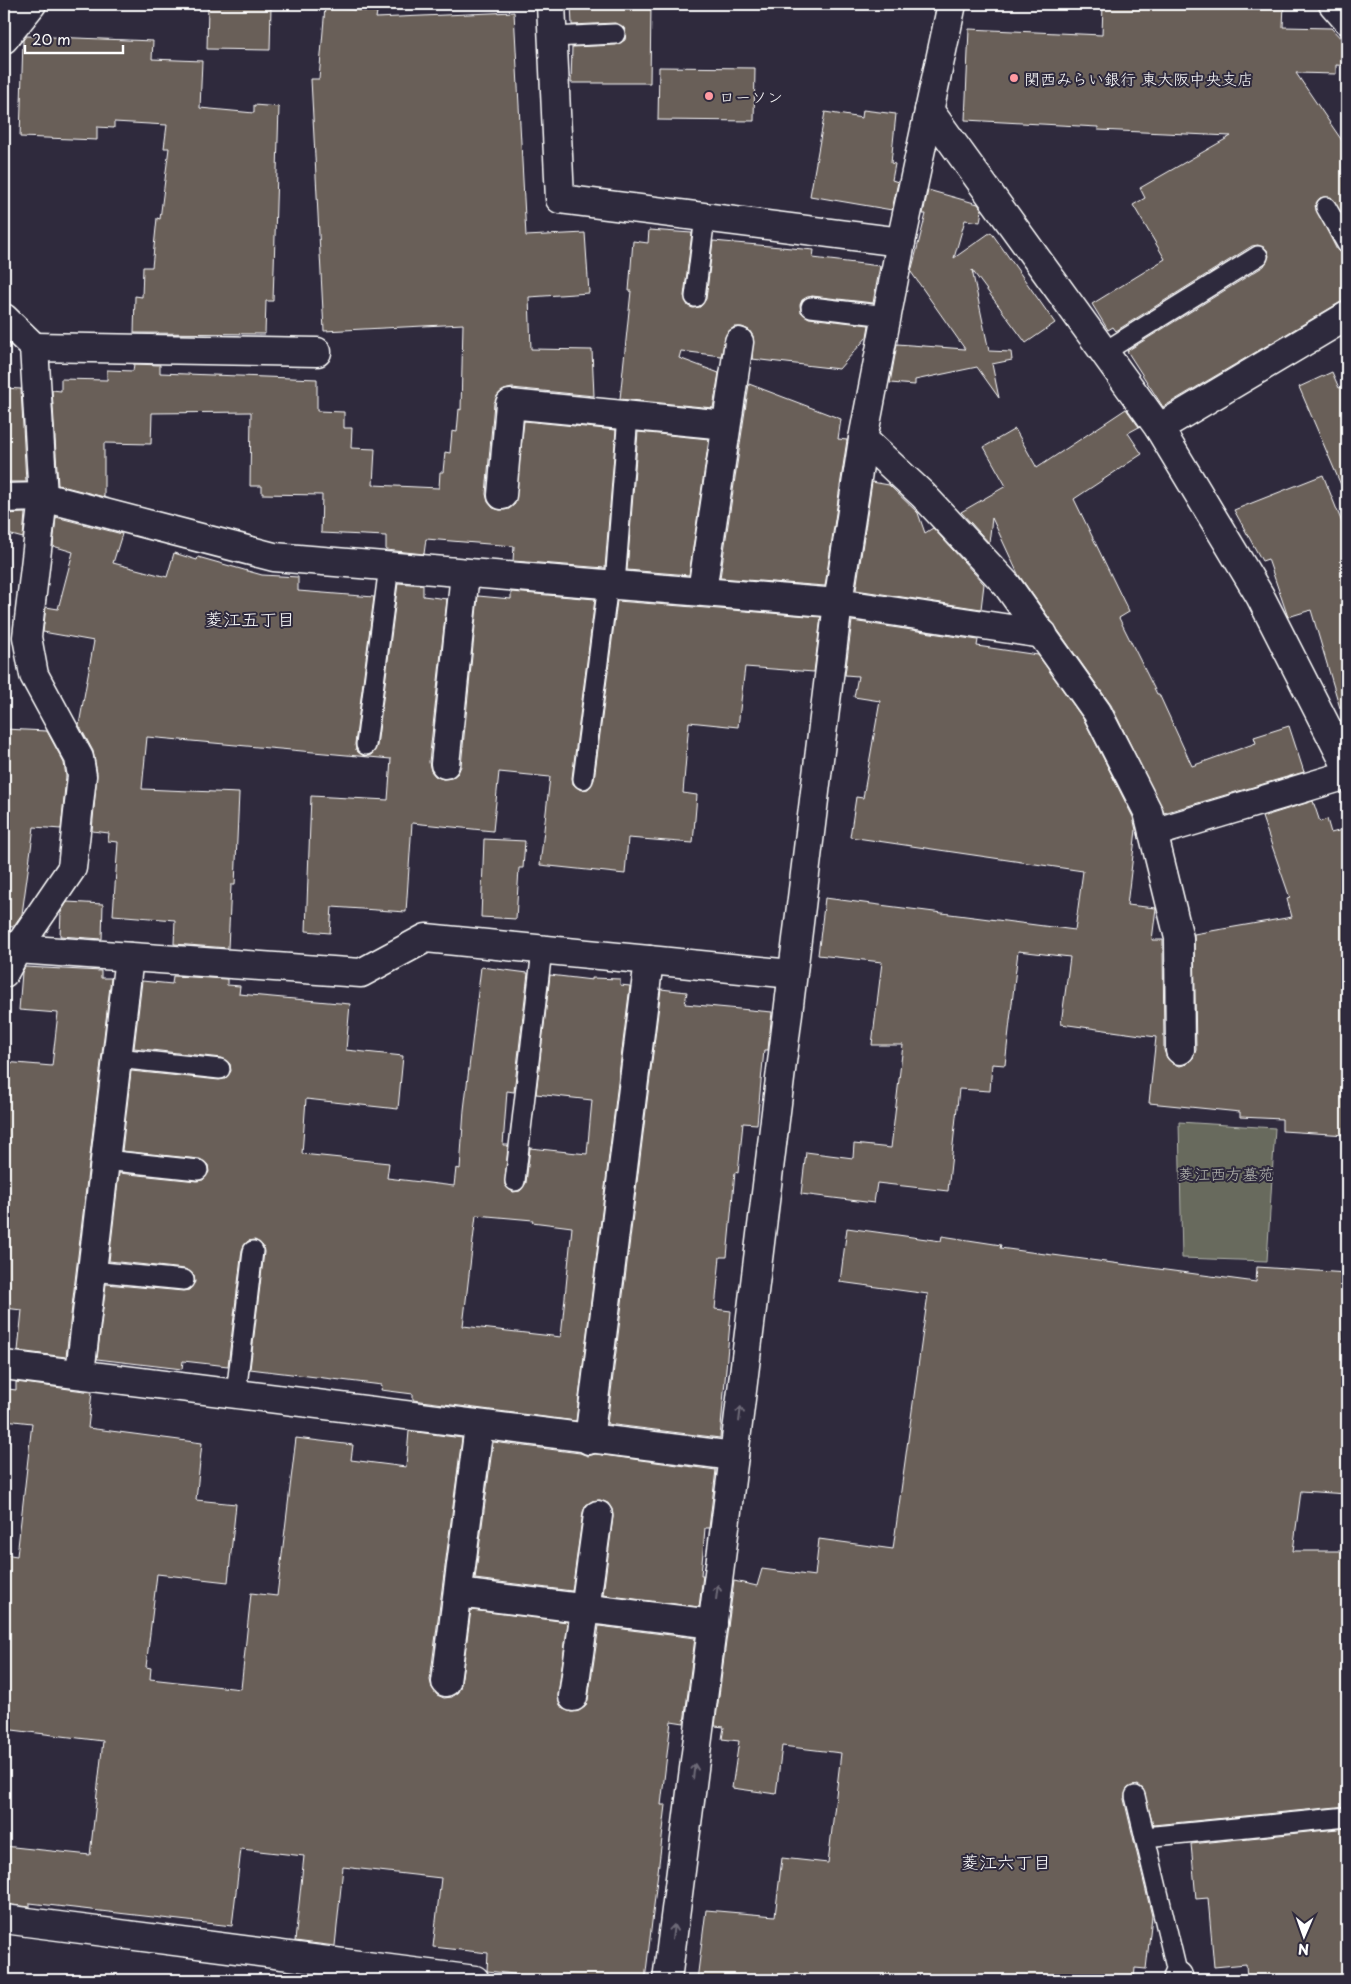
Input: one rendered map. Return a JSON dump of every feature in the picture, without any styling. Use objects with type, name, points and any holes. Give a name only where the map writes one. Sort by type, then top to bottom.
[{"type":"street","points":[[4,40],[32,4]]},
{"type":"street","points":[[551,4],[560,199],[901,242]]},
{"type":"street","points":[[667,1980],[734,1456],[838,603],[862,439],[901,242],[952,4]]},
{"type":"street","points":[[1333,4],[1347,20]]},
{"type":"street","points":[[929,110],[1159,428],[1260,596],[1347,767]]},
{"type":"street","points":[[1159,428],[1347,316]]},
{"type":"street","points":[[4,318],[34,347],[43,497],[27,637],[34,675],[79,758],[82,776],[72,868],[17,949],[4,973]]},
{"type":"street","points":[[702,591],[739,342]]},
{"type":"street","points":[[34,347],[318,352]]},
{"type":"street","points":[[502,495],[510,404],[726,425]]},
{"type":"street","points":[[862,439],[922,495],[1007,585],[1044,634],[1097,712],[1148,812],[1179,938],[1180,1050]]},
{"type":"street","points":[[4,498],[43,497],[274,557],[838,603],[1044,634]]},
{"type":"street","points":[[445,764],[465,573]]},
{"type":"street","points":[[1153,833],[1347,775]]},
{"type":"street","points":[[17,949],[361,973],[426,938],[792,974]]},
{"type":"street","points":[[80,1373],[129,957]]},
{"type":"street","points":[[589,1440],[649,960]]},
{"type":"street","points":[[4,1366],[80,1373],[589,1440],[734,1456]]},
{"type":"street","points":[[446,1682],[479,1426]]},
{"type":"street","points":[[573,1697],[598,1515]]},
{"type":"street","points":[[458,1593],[713,1624]]},
{"type":"street","points":[[4,1919],[476,1980]]},
{"type":"lane","points":[[553,37],[615,34]]},
{"type":"lane","points":[[1326,207],[1347,244]]},
{"type":"lane","points":[[695,297],[705,217]]},
{"type":"lane","points":[[1104,352],[1258,256]]},
{"type":"lane","points":[[811,308],[887,316]]},
{"type":"lane","points":[[583,779],[612,584],[628,415]]},
{"type":"lane","points":[[366,745],[389,566]]},
{"type":"lane","points":[[515,1181],[542,950]]},
{"type":"lane","points":[[117,1058],[220,1069]]},
{"type":"lane","points":[[105,1160],[198,1170]]},
{"type":"lane","points":[[236,1394],[253,1251]]},
{"type":"lane","points":[[92,1271],[184,1280]]},
{"type":"lane","points":[[1135,1796],[1178,1978]]},
{"type":"lane","points":[[1145,1837],[1347,1817]]},
{"type":"green space","name":"菱江西方墓苑","points":[[1179,1122],[1275,1128],[1267,1261],[1182,1258]]},
{"type":"building","points":[[571,4],[651,4],[650,83],[571,83],[572,47],[616,45],[625,40],[626,34],[624,28],[615,23],[572,25]]},
{"type":"building","points":[[1103,4],[1284,4],[1283,27],[1331,28],[1347,45],[1347,66],[1336,65],[1336,74],[1296,73],[1347,148],[1347,222],[1331,197],[1320,198],[1315,206],[1337,250],[1347,255],[1347,300],[1163,407],[1127,351],[1264,266],[1269,256],[1267,250],[1258,245],[1252,246],[1116,331],[1113,327],[1108,330],[1092,304],[1165,259],[1133,205],[1145,198],[1140,188],[1231,136],[1098,130],[1098,127],[965,120],[969,29],[1102,35]]},
{"type":"building","points":[[208,5],[271,6],[270,50],[207,49]]},
{"type":"building","points":[[325,7],[377,12],[376,18],[514,12],[526,236],[585,233],[589,293],[529,297],[531,349],[592,350],[594,396],[512,388],[504,390],[498,395],[494,403],[486,494],[488,502],[493,508],[500,510],[509,509],[515,504],[524,421],[616,430],[605,568],[513,561],[514,546],[426,539],[424,554],[386,550],[386,536],[321,533],[322,495],[262,494],[262,486],[250,486],[251,412],[152,413],[151,444],[104,443],[104,497],[58,485],[52,390],[61,391],[61,379],[107,380],[107,370],[133,371],[134,364],[160,365],[160,373],[317,379],[317,411],[344,412],[344,428],[352,428],[351,448],[375,449],[373,485],[439,488],[440,472],[443,472],[445,452],[450,453],[452,431],[457,432],[459,409],[461,410],[463,324],[324,331],[311,79],[319,79]]},
{"type":"building","points":[[26,36],[153,41],[152,59],[202,61],[200,108],[254,113],[254,105],[279,107],[273,301],[266,301],[265,334],[134,333],[135,296],[142,297],[143,267],[152,267],[157,218],[160,219],[169,148],[164,148],[167,125],[114,122],[114,128],[97,127],[97,140],[20,137],[23,40]]},
{"type":"building","points":[[659,67],[755,68],[754,121],[658,120]]},
{"type":"building","points":[[863,110],[896,114],[891,163],[895,164],[892,180],[898,182],[892,210],[810,196],[825,112],[862,118]]},
{"type":"building","points":[[928,190],[978,204],[982,210],[980,222],[965,220],[954,258],[991,232],[1055,323],[1026,343],[972,270],[989,351],[1011,352],[1012,360],[992,364],[999,398],[977,367],[915,380],[915,385],[890,383],[897,344],[965,349],[911,272],[926,214],[923,214]]},
{"type":"building","points":[[649,230],[692,233],[684,296],[688,306],[693,308],[700,307],[706,299],[713,241],[814,250],[813,258],[880,266],[873,303],[812,296],[802,300],[800,305],[801,312],[809,318],[869,325],[867,337],[839,369],[752,359],[753,336],[749,330],[742,327],[734,327],[727,333],[721,356],[681,351],[679,358],[719,373],[713,408],[620,399],[631,291],[629,291],[633,241],[648,243]]},
{"type":"building","points":[[1332,372],[1339,388],[1347,385],[1347,499],[1299,387]]},
{"type":"building","points":[[749,384],[841,419],[838,439],[847,440],[825,586],[720,578]]},
{"type":"building","points":[[4,388],[21,389],[26,482],[4,482]]},
{"type":"building","points":[[1126,409],[1139,427],[1128,433],[1142,454],[1074,499],[1129,612],[1119,618],[1157,694],[1159,694],[1192,766],[1256,743],[1254,737],[1289,726],[1304,772],[1164,813],[1111,705],[1018,574],[992,518],[989,543],[961,512],[1006,486],[984,447],[1015,429],[1037,468]]},
{"type":"building","points":[[638,432],[709,439],[689,575],[627,570]]},
{"type":"building","points":[[1323,475],[1347,535],[1347,707],[1340,708],[1311,610],[1288,617],[1268,559],[1262,561],[1234,510]]},
{"type":"building","points":[[872,482],[889,485],[918,513],[925,533],[933,528],[984,584],[981,609],[856,590]]},
{"type":"building","points":[[25,513],[23,538],[4,533],[4,514]]},
{"type":"building","points":[[56,517],[122,534],[113,563],[167,577],[174,553],[197,560],[198,557],[262,575],[298,577],[298,591],[374,597],[355,744],[356,750],[364,756],[371,755],[377,746],[398,583],[423,585],[423,596],[447,599],[429,762],[431,771],[435,776],[443,779],[452,778],[458,773],[461,766],[478,596],[511,599],[511,592],[595,599],[572,778],[573,784],[581,790],[588,789],[594,780],[617,601],[821,617],[814,672],[745,667],[738,727],[689,722],[683,793],[697,795],[693,843],[628,838],[625,874],[540,865],[550,777],[499,772],[493,831],[412,823],[406,912],[332,907],[330,933],[306,931],[311,796],[388,800],[391,759],[147,737],[142,789],[239,793],[235,885],[231,885],[228,948],[174,944],[175,920],[113,915],[118,842],[108,841],[109,833],[92,831],[97,773],[93,751],[79,725],[94,641],[43,632],[46,607],[58,609],[73,552],[53,546]]},
{"type":"building","points":[[852,621],[978,640],[977,646],[1038,655],[1084,720],[1133,817],[1136,830],[1127,905],[1156,908],[1152,940],[1163,940],[1164,1050],[1167,1058],[1173,1064],[1180,1066],[1187,1064],[1193,1058],[1196,1050],[1194,934],[1292,917],[1287,899],[1290,898],[1262,817],[1313,801],[1320,822],[1327,819],[1331,833],[1342,830],[1347,845],[1347,1135],[1282,1131],[1282,1119],[1240,1117],[1240,1112],[1149,1103],[1156,1037],[1061,1024],[1070,957],[1018,951],[1005,1065],[992,1064],[990,1091],[959,1089],[948,1191],[877,1183],[874,1203],[801,1194],[806,1152],[853,1158],[854,1144],[891,1148],[903,1045],[872,1045],[882,962],[818,955],[825,898],[1075,930],[1083,871],[850,837],[856,797],[863,798],[880,701],[854,697],[858,676],[845,675]]},
{"type":"building","points":[[4,729],[47,731],[64,763],[66,776],[61,829],[34,827],[22,914],[13,927],[4,926]]},
{"type":"building","points":[[484,839],[525,841],[523,868],[519,868],[516,919],[481,917]]},
{"type":"building","points":[[67,902],[103,904],[102,939],[60,936],[61,912]]},
{"type":"building","points":[[25,967],[101,971],[101,978],[111,978],[66,1357],[18,1351],[22,1310],[4,1308],[4,1062],[52,1066],[58,1013],[19,1010],[22,972]]},
{"type":"building","points":[[481,967],[528,973],[514,1092],[507,1091],[503,1145],[508,1145],[505,1185],[513,1192],[520,1191],[526,1183],[530,1148],[587,1154],[592,1100],[536,1094],[550,975],[592,980],[592,978],[620,979],[620,985],[630,986],[576,1421],[413,1400],[413,1394],[381,1390],[382,1385],[250,1369],[264,1252],[263,1246],[255,1240],[248,1241],[242,1250],[228,1366],[183,1361],[182,1369],[97,1359],[106,1284],[183,1291],[189,1290],[195,1282],[194,1275],[185,1269],[109,1261],[119,1173],[197,1181],[203,1180],[209,1172],[208,1165],[200,1159],[122,1151],[131,1071],[219,1080],[225,1079],[231,1071],[230,1064],[221,1058],[134,1048],[142,981],[172,984],[173,976],[227,979],[227,985],[240,986],[239,994],[350,1004],[346,1050],[403,1056],[398,1109],[306,1099],[302,1154],[389,1163],[387,1178],[454,1186],[456,1168],[460,1169],[464,1110]],"holes":[[[476,1215],[533,1220],[532,1222],[572,1227],[561,1337],[463,1326]]]},
{"type":"building","points":[[661,989],[687,992],[685,1004],[772,1012],[768,1050],[764,1050],[757,1124],[743,1123],[738,1173],[735,1172],[727,1257],[720,1257],[715,1309],[731,1311],[720,1438],[607,1424]]},
{"type":"building","points":[[847,1228],[941,1241],[942,1236],[1001,1245],[1000,1248],[1256,1282],[1257,1267],[1347,1273],[1343,1340],[1347,1340],[1347,1494],[1301,1491],[1293,1551],[1347,1551],[1347,1806],[1153,1825],[1143,1789],[1138,1785],[1128,1788],[1124,1799],[1152,1916],[1146,1969],[1135,1968],[1134,1980],[697,1980],[706,1910],[775,1916],[782,1858],[828,1863],[841,1753],[782,1746],[776,1794],[732,1788],[739,1741],[722,1739],[724,1727],[715,1726],[734,1581],[757,1586],[762,1569],[815,1576],[819,1539],[893,1549],[928,1294],[840,1282]]},
{"type":"building","points":[[16,1382],[92,1392],[88,1428],[202,1443],[196,1500],[236,1504],[228,1582],[157,1574],[146,1667],[151,1668],[150,1679],[241,1689],[251,1593],[277,1596],[296,1438],[353,1445],[351,1460],[406,1467],[409,1431],[462,1438],[430,1680],[432,1688],[437,1695],[444,1698],[452,1697],[458,1692],[461,1684],[471,1610],[568,1622],[558,1695],[559,1703],[563,1709],[571,1712],[579,1711],[585,1707],[588,1700],[599,1626],[695,1638],[684,1723],[671,1721],[661,1805],[666,1805],[645,1980],[566,1980],[487,1971],[488,1953],[433,1947],[441,1878],[343,1867],[335,1946],[295,1941],[304,1856],[241,1849],[232,1926],[30,1903],[30,1907],[4,1904],[4,1846],[90,1855],[103,1741],[4,1729],[4,1554],[17,1556],[32,1423],[5,1420],[8,1389],[16,1390]]},
{"type":"building","points":[[493,1442],[580,1453],[588,1456],[595,1454],[716,1470],[709,1528],[705,1528],[701,1575],[703,1575],[699,1607],[603,1595],[613,1517],[612,1509],[608,1503],[600,1500],[592,1501],[586,1505],[583,1512],[572,1591],[475,1579]]},
{"type":"building","points":[[1347,1828],[1347,1980],[1247,1980],[1246,1964],[1214,1967],[1208,1898],[1196,1899],[1191,1844]]},
{"type":"building","points":[[291,1972],[331,1977],[331,1980],[290,1980]]},
{"type":"place","name":"関西みらい銀行 東大阪中央支店","points":[[1014,78]]},
{"type":"place","name":"ローソン","points":[[709,96]]},
{"type":"district","name":"菱江五丁目","points":[[250,618]]},
{"type":"district","name":"菱江六丁目","points":[[1006,1861]]}]
